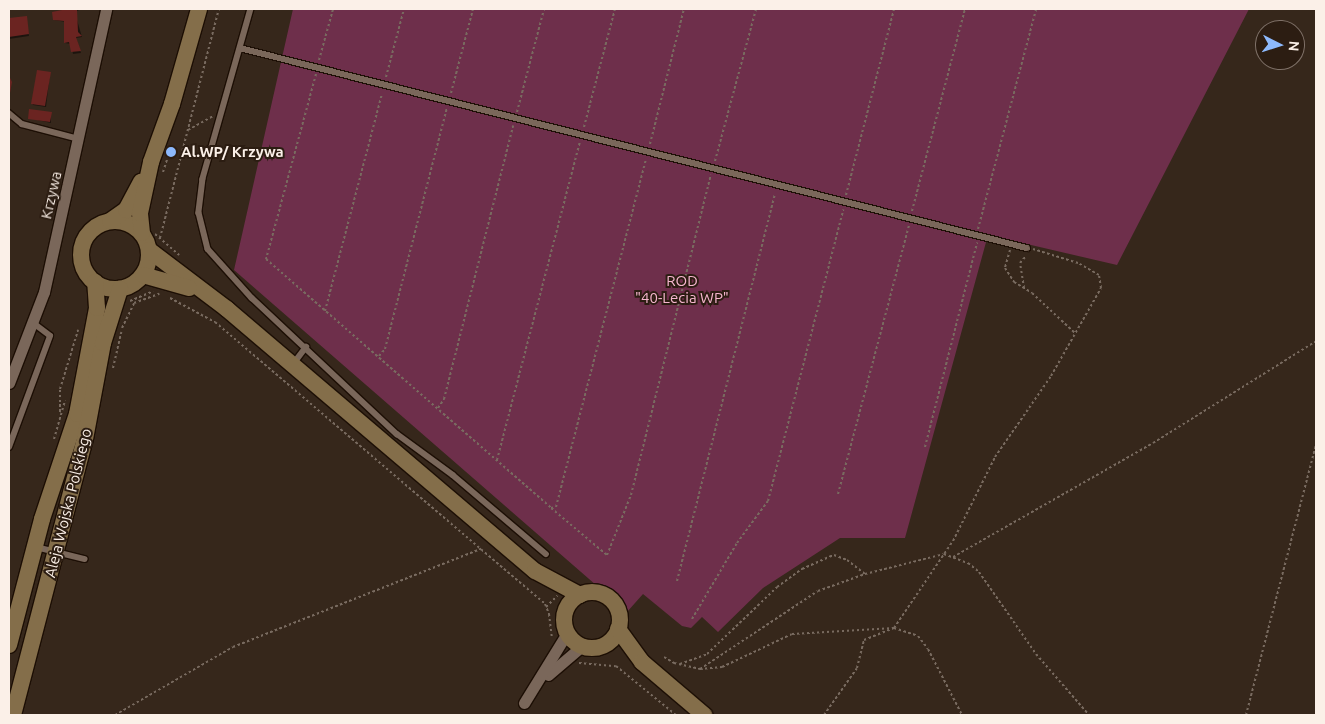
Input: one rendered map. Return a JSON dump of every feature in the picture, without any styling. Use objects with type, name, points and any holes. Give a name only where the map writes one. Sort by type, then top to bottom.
[{"type":"main road","points":[[154,244],[143,275],[120,289],[95,282],[83,267],[82,246],[92,229],[110,221],[126,210],[151,162],[172,104],[199,9]]},
{"type":"main road","points":[[142,233],[140,213],[151,162]]},
{"type":"main road","points":[[110,221],[130,224],[142,233],[203,292],[227,308],[535,571],[562,603],[567,633],[582,646],[596,648],[606,644],[618,629],[619,612],[612,601],[596,593],[580,595],[572,601],[565,613]]},
{"type":"main road","points":[[143,275],[203,292]]},
{"type":"main road","name":"Aleja Wojska Polskiego","points":[[9,645],[35,547],[77,414],[97,308],[95,282]]},
{"type":"main road","name":"Aleja Wojska Polskiego","points":[[13,715],[85,439],[103,343],[120,289]]},
{"type":"main road","points":[[535,571],[580,595]]},
{"type":"main road","points":[[618,629],[642,662],[704,715]]},
{"type":"main road","points":[[606,644],[642,662]]},
{"type":"street","name":"Krzywa","points":[[9,380],[33,323],[51,263],[106,9]]},
{"type":"street","points":[[563,654],[567,633]]},
{"type":"street","points":[[524,703],[563,654],[582,646]]},
{"type":"lane","points":[[251,9],[219,113],[203,179],[199,213],[203,237],[216,259],[240,285],[397,434],[453,475],[546,554]]},
{"type":"lane","points":[[240,48],[318,66],[713,170],[1027,248]]},
{"type":"lane","points":[[9,113],[22,124],[78,139]]},
{"type":"lane","points":[[9,447],[50,336],[33,323]]},
{"type":"lane","points":[[292,365],[306,347]]},
{"type":"lane","points":[[35,547],[85,559]]},
{"type":"path","points":[[154,244],[188,130],[219,9]]},
{"type":"path","points":[[333,9],[266,260],[607,555],[631,495],[713,170],[756,9]]},
{"type":"path","points":[[324,311],[404,9]]},
{"type":"path","points":[[379,356],[385,349],[473,9]]},
{"type":"path","points":[[438,408],[444,399],[544,9]]},
{"type":"path","points":[[497,460],[615,9]]},
{"type":"path","points":[[551,508],[556,507],[684,9]]},
{"type":"path","points":[[692,619],[737,543],[768,501],[894,9]]},
{"type":"path","points":[[838,494],[965,9]]},
{"type":"path","points":[[925,447],[978,245],[976,235],[1036,9]]},
{"type":"path","points":[[188,130],[219,113]]},
{"type":"path","points":[[677,581],[777,186]]},
{"type":"path","points":[[824,715],[857,668],[864,640],[894,628],[944,554],[995,457],[1051,376],[1101,288],[1099,275],[1078,264],[1027,248],[1010,249],[1005,262],[1014,282],[1057,314],[1075,333]]},
{"type":"path","points":[[1024,288],[1020,263],[1023,258],[1040,251]]},
{"type":"path","points":[[177,302],[215,322],[545,604],[549,614],[552,645],[574,663],[616,666],[676,715]]},
{"type":"path","points":[[952,557],[1153,443],[1316,341]]},
{"type":"path","points":[[1246,715],[1316,444]]},
{"type":"path","points":[[115,715],[233,647],[481,549]]},
{"type":"path","points":[[700,669],[818,591],[865,574],[944,554],[968,563],[979,572],[1036,654],[1089,715]]},
{"type":"path","points":[[679,665],[707,654],[777,587],[802,569],[834,555],[847,560],[865,574]]},
{"type":"path","points":[[664,657],[679,665],[700,669],[722,667],[792,634],[894,628],[918,636],[928,649],[962,715]]},
{"type":"green space","name":"ROD \"40-Lecia WP\"","points":[[293,9],[1249,9],[1117,265],[988,235],[905,538],[840,538],[763,588],[718,632],[702,617],[691,628],[682,626],[643,594],[627,612],[234,270]]},
{"type":"building","points":[[77,9],[78,32],[82,36],[76,37],[81,51],[71,52],[69,42],[64,43],[64,21],[53,20],[52,12]]},
{"type":"building","points":[[27,16],[29,34],[9,37],[9,18]]},
{"type":"building","points":[[37,70],[51,72],[45,106],[31,104]]},
{"type":"building","points":[[9,76],[12,82],[10,93],[9,93]]},
{"type":"building","points":[[29,109],[52,112],[50,122],[28,119]]},
{"type":"place","name":"Al.WP/ Krzywa","points":[[171,152]]}]
